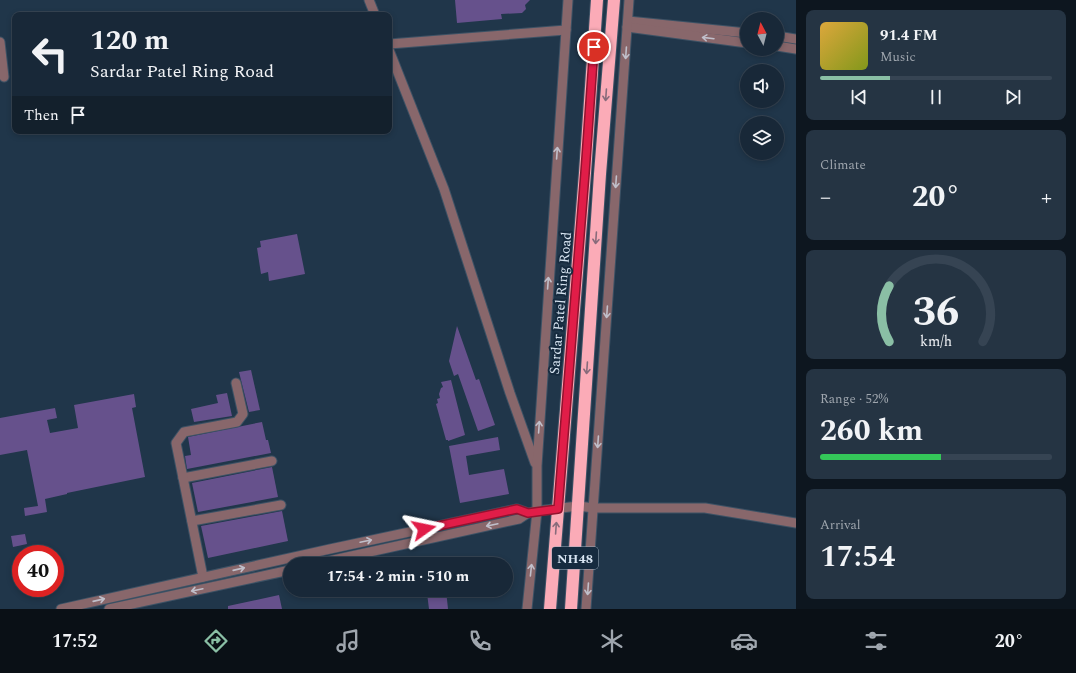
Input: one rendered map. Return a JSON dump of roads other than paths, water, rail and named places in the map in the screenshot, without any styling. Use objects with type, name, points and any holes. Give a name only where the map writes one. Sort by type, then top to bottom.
[{"type":"highway","name":"Sardar Patel Ring Road","points":[[550,609],[582,215],[597,0]]},
{"type":"highway","name":"NH48","points":[[571,609],[597,216],[614,0]]},
{"type":"highway","points":[[582,215],[597,216]]},
{"type":"street","points":[[369,0],[374,12]]},
{"type":"street","name":"Sardar Patel Ring Road","points":[[527,609],[537,511],[536,466],[568,0]]},
{"type":"street","points":[[586,609],[629,0]]},
{"type":"street","points":[[628,24],[740,32]]},
{"type":"street","points":[[628,24],[740,42]]},
{"type":"street","points":[[392,44],[566,30]]},
{"type":"street","points":[[784,37],[796,39]]},
{"type":"street","points":[[0,42],[4,77]]},
{"type":"street","points":[[784,47],[796,49]]},
{"type":"street","points":[[392,58],[444,189],[508,386],[536,466]]},
{"type":"street","points":[[203,577],[176,443],[184,432],[237,422],[243,414],[236,383]]},
{"type":"street","points":[[183,478],[272,461]]},
{"type":"street","points":[[192,522],[281,505]]},
{"type":"street","points":[[347,557],[519,519],[528,513],[537,511],[578,506],[594,508],[706,508],[796,523]]},
{"type":"street","points":[[61,609],[517,509],[528,513]]},
{"type":"street","points":[[109,609],[283,571]]},
{"type":"street","points":[[220,573],[223,584]]}]
